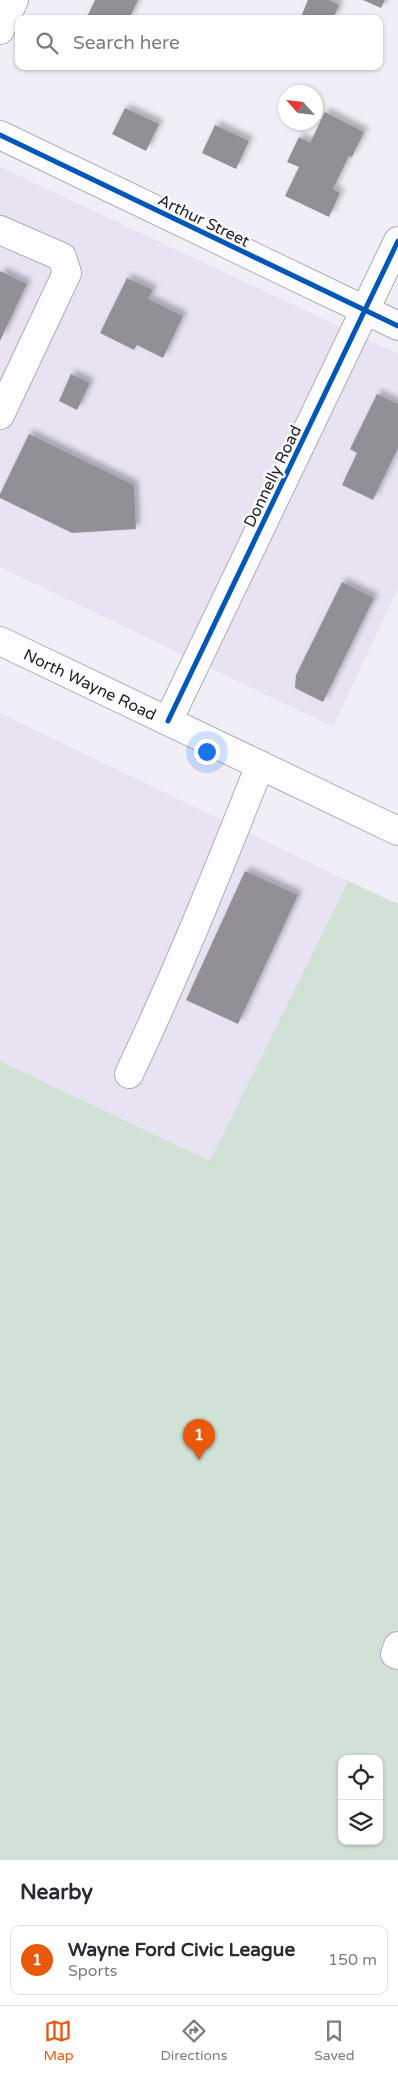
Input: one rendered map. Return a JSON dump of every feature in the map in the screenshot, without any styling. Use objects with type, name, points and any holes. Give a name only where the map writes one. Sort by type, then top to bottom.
[{"type":"street","points":[[0,30],[14,0]]},
{"type":"street","name":"Arthur Street","points":[[0,135],[398,326]]},
{"type":"street","points":[[0,230],[62,257],[68,273],[0,415]]},
{"type":"street","name":"Donnelly Road","points":[[168,721],[398,241]]},
{"type":"street","name":"North Wayne Road","points":[[0,641],[398,831]]},
{"type":"street","points":[[129,1074],[162,1005],[212,888],[260,765]]},
{"type":"street","points":[[398,1646],[395,1654],[398,1655]]},
{"type":"shaded area","points":[[0,167],[398,354],[398,588],[333,727],[0,567]]},
{"type":"shaded area","points":[[0,713],[348,881],[210,1161],[0,1061]]},
{"type":"green space","points":[[348,881],[398,904],[398,1860],[0,1860],[0,1061],[210,1161]]},
{"type":"building","points":[[95,0],[138,0],[131,15],[88,15]]},
{"type":"building","points":[[308,0],[329,0],[339,5],[335,15],[302,15]]},
{"type":"building","points":[[363,0],[385,0],[381,8]]},
{"type":"building","points":[[125,108],[159,124],[146,151],[112,134]]},
{"type":"building","points":[[325,112],[364,132],[352,157],[349,156],[333,189],[340,193],[329,217],[285,196],[299,167],[287,162],[299,137],[310,143],[316,130],[323,130],[323,116]]},
{"type":"building","points":[[215,125],[249,141],[236,169],[202,153]]},
{"type":"building","points":[[0,271],[27,284],[0,341]]},
{"type":"building","points":[[127,278],[153,290],[148,299],[183,316],[163,358],[137,345],[134,350],[100,333]]},
{"type":"building","points":[[71,374],[90,383],[77,410],[59,401]]},
{"type":"building","points":[[377,394],[398,404],[398,448],[373,500],[342,485],[357,453],[350,449]]},
{"type":"building","points":[[29,434],[134,485],[136,529],[72,533],[0,498],[0,494]]},
{"type":"building","points":[[342,582],[374,598],[323,702],[295,688],[296,675]]},
{"type":"building","points":[[245,871],[298,895],[238,1024],[186,1000]]},
{"type":"cycle path","points":[[0,135],[398,326]]},
{"type":"cycle path","points":[[168,721],[398,241]]},
{"type":"place","name":"Wayne Ford Civic League","points":[[199,1460]]}]
